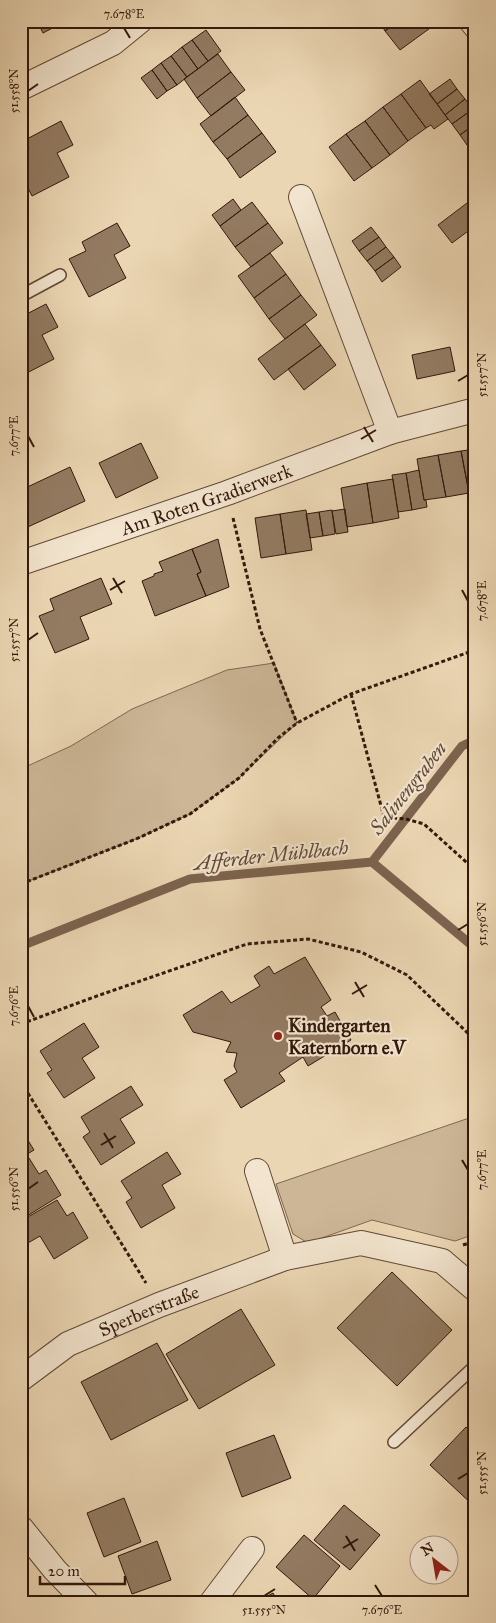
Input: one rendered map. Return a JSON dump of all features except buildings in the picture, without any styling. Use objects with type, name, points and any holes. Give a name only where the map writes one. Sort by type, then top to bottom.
[{"type":"street","points":[[21,88],[113,43],[140,21]]},
{"type":"street","points":[[471,21],[475,26]]},
{"type":"street","points":[[301,198],[390,432]]},
{"type":"street","name":"Am Roten Gradierwerk","points":[[21,563],[226,493],[390,432],[475,410]]},
{"type":"street","points":[[257,1171],[286,1258]]},
{"type":"street","name":"Sperberstraße","points":[[21,1379],[68,1344],[160,1305],[286,1258],[361,1243],[442,1261],[475,1289]]},
{"type":"street","points":[[21,1528],[55,1570],[86,1602]]},
{"type":"street","points":[[212,1602],[252,1549]]},
{"type":"lane","points":[[21,296],[60,275]]},
{"type":"lane","points":[[394,1442],[475,1366]]},
{"type":"path","points":[[226,493],[260,629],[297,723]]},
{"type":"path","points":[[21,884],[136,839],[190,814],[239,778],[278,738],[297,723],[352,694],[475,650]]},
{"type":"path","points":[[352,694],[384,817],[406,818],[424,824],[475,870]]},
{"type":"path","points":[[21,1024],[246,944],[308,939],[361,952],[407,975],[475,1040]]},
{"type":"path","points":[[21,1082],[160,1305]]},
{"type":"path","points":[[471,1602],[475,1597]]},
{"type":"shaded area","points":[[274,663],[297,723],[239,778],[190,814],[136,839],[21,884],[21,769],[71,746],[132,709],[227,670]]},
{"type":"shaded area","points":[[475,1116],[475,1234],[455,1241],[372,1220],[308,1243],[293,1234],[276,1184]]},
{"type":"waterway","name":"Salinengraben","points":[[372,862],[462,746],[475,740]]},
{"type":"waterway","name":"Afferder Mühlbach","points":[[21,946],[190,879],[372,862],[475,948]]},
{"type":"place","name":"Kindergarten Katernborn e.V","points":[[278,1036]]}]
